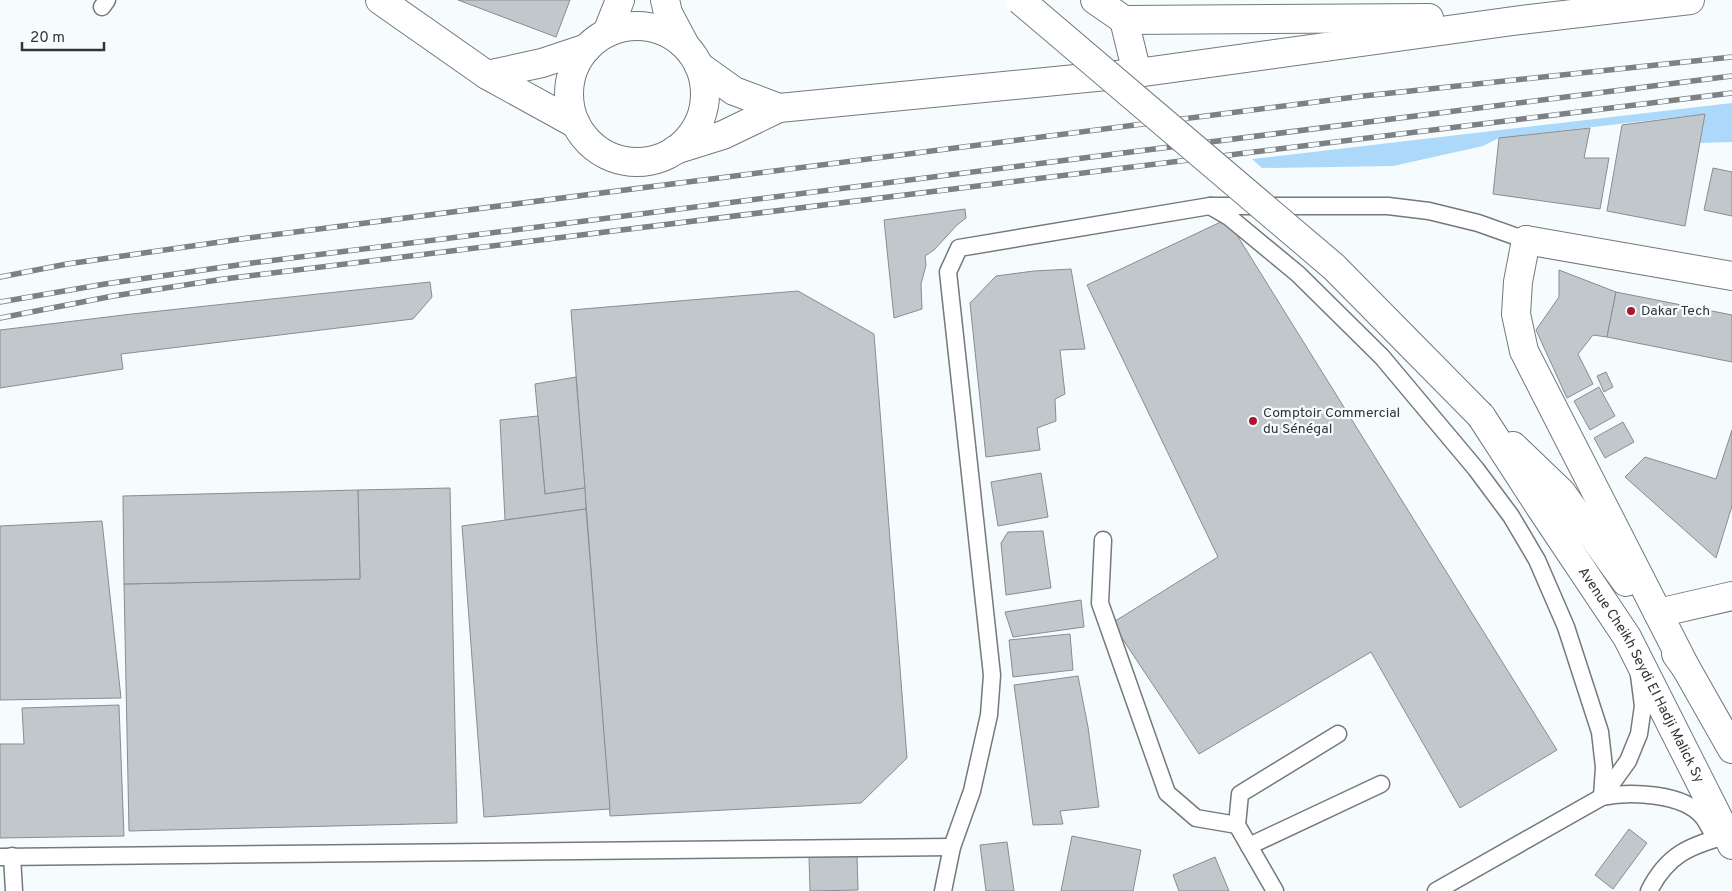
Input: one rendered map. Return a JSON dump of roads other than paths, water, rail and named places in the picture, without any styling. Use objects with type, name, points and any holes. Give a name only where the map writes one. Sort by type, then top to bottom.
[{"type":"street","points":[[380,0],[487,75],[576,124]]},
{"type":"street","points":[[620,0],[597,41],[580,58],[570,82],[571,107],[576,124],[588,140],[597,148],[620,160],[647,161],[723,135],[779,108],[1137,73],[1513,21],[1690,0]]},
{"type":"street","points":[[665,0],[668,13],[704,81],[702,112],[696,127],[687,140],[675,150]]},
{"type":"street","points":[[1020,0],[1334,267],[1481,416],[1551,501],[1604,549],[1686,668]]},
{"type":"street","points":[[1095,0],[1124,20],[1432,18],[1513,21]]},
{"type":"street","points":[[1124,20],[1137,73]]},
{"type":"street","points":[[487,75],[542,63],[597,41],[624,27],[643,26],[666,32],[734,91],[779,108]]},
{"type":"street","points":[[1732,276],[1526,240],[1518,282],[1516,314],[1524,351],[1686,668],[1732,749]]},
{"type":"street","name":"Avenue Cheikh Seydi El Hadji Malick Sy","points":[[1551,501],[1627,637],[1727,838]]},
{"type":"street","points":[[1658,613],[1732,596]]},
{"type":"lane","points":[[943,891],[952,847],[972,791],[989,715],[992,675],[948,272],[959,248],[1210,206],[1396,207],[1429,211],[1478,223],[1526,240]]},
{"type":"lane","points":[[1210,206],[1229,217],[1298,274],[1382,357],[1476,469],[1511,516],[1537,560],[1566,627],[1600,732],[1604,767],[1602,797]]},
{"type":"lane","points":[[1103,540],[1100,602],[1167,793],[1196,818],[1237,825]]},
{"type":"lane","points":[[1602,797],[1628,761],[1638,734],[1643,706],[1638,673],[1627,637]]},
{"type":"lane","points":[[1275,891],[1237,825],[1240,794],[1338,734]]},
{"type":"lane","points":[[1249,846],[1381,784]]},
{"type":"lane","points":[[1436,891],[1602,797],[1620,793],[1644,793],[1686,805],[1703,816],[1727,838]]},
{"type":"lane","points":[[1649,891],[1669,862],[1688,848],[1727,838]]},
{"type":"lane","points":[[14,891],[6,856],[952,847]]},
{"type":"railway","points":[[0,277],[67,264],[248,238],[1363,96],[1732,57]]},
{"type":"railway","points":[[0,302],[105,284],[252,263],[1732,76]]},
{"type":"railway","points":[[0,318],[113,296],[224,279],[1732,93]]},
{"type":"place","name":"Dakar Tech","points":[[1631,311]]},
{"type":"place","name":"Comptoir Commercial du Sénégal","points":[[1253,421]]}]
